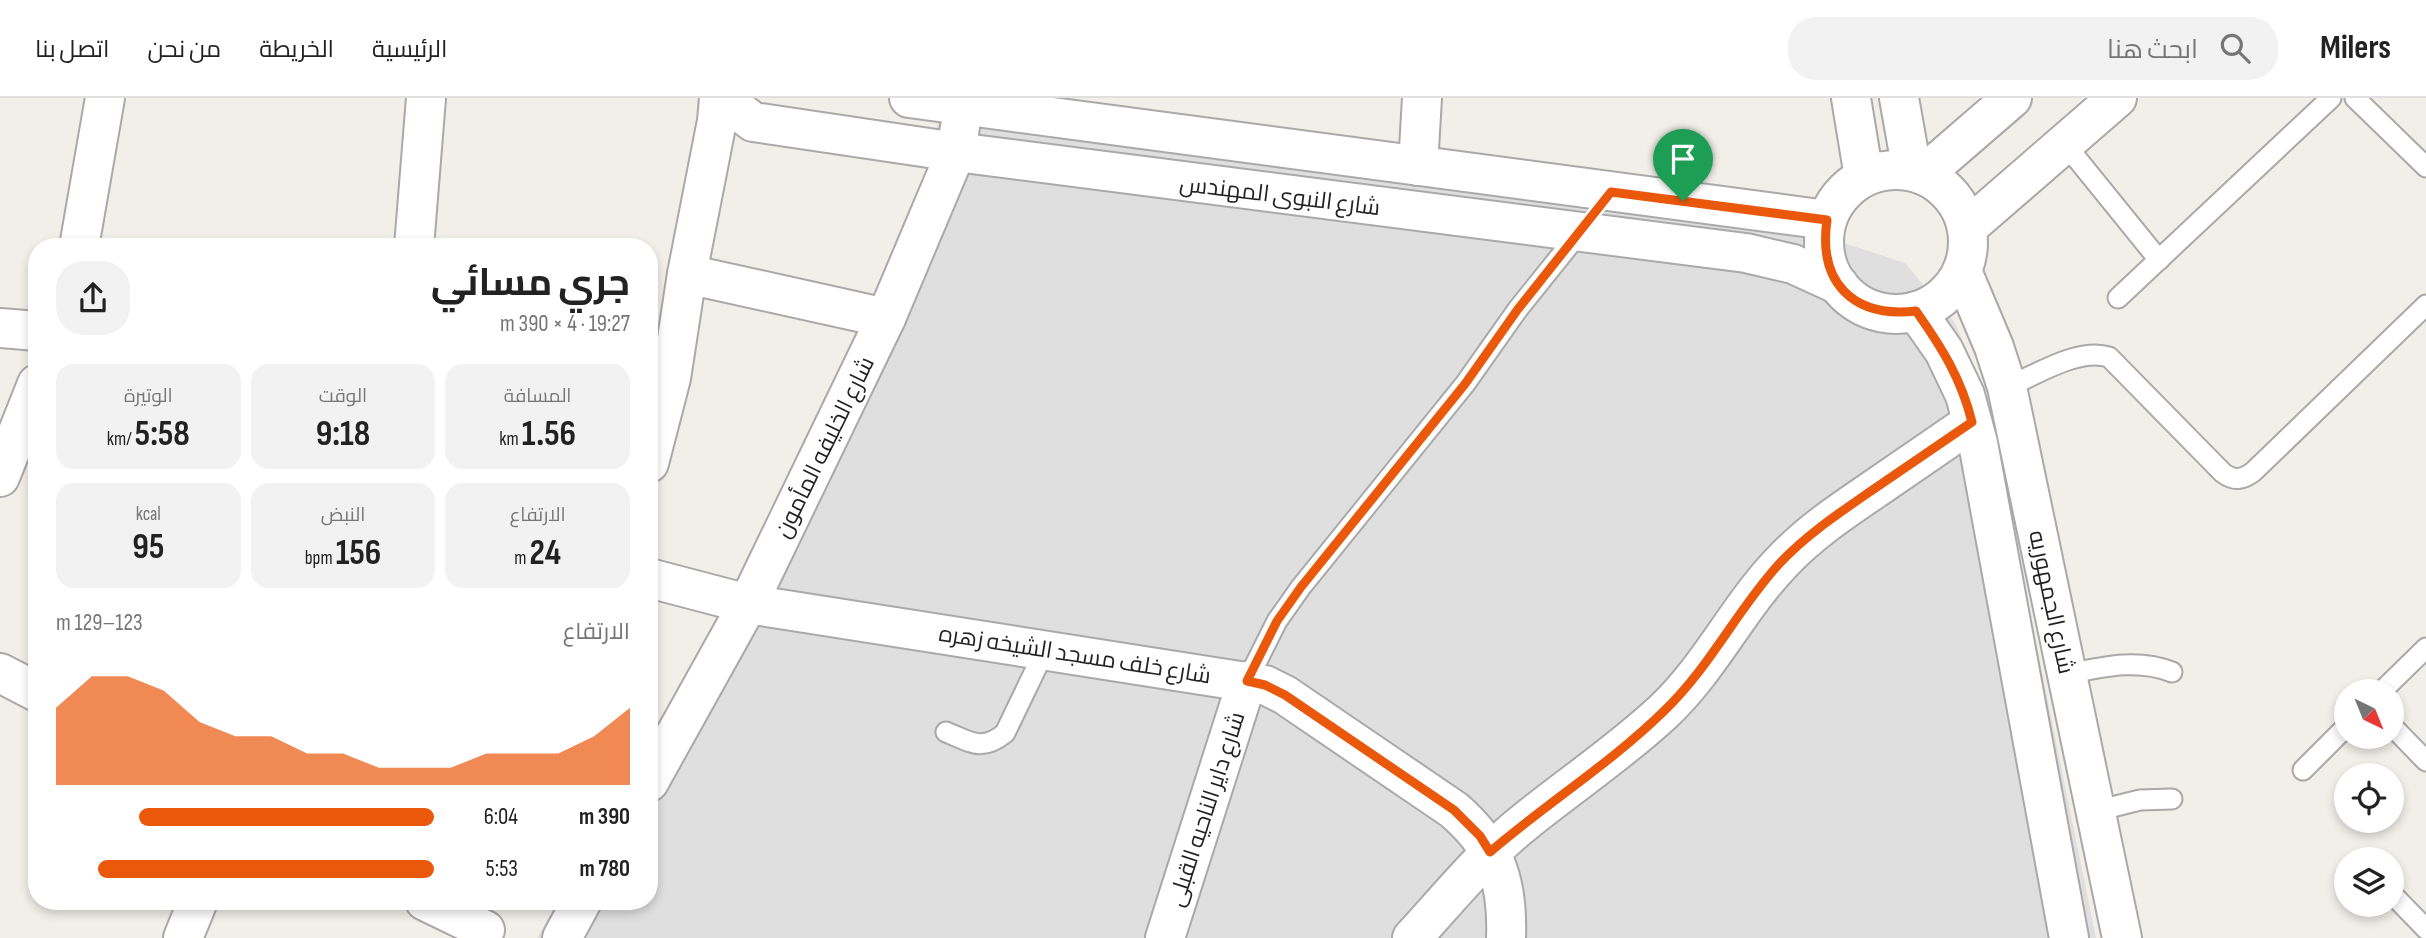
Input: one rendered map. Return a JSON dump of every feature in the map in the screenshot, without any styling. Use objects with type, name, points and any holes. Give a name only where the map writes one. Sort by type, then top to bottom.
[{"type":"street","points":[[81,238],[105,98]]},
{"type":"street","points":[[415,238],[426,98]]},
{"type":"street","points":[[660,378],[687,274],[717,121],[719,98]]},
{"type":"street","name":"شارع النبوى المهندس","points":[[727,98],[733,107],[753,122],[956,152],[1746,253],[1793,264],[1839,285]]},
{"type":"street","name":"شارع النبوى المهندس","points":[[909,98],[963,102],[1827,220]]},
{"type":"street","points":[[1418,166],[1422,98]]},
{"type":"street","points":[[1851,98],[1864,177]]},
{"type":"street","points":[[1899,98],[1917,173]]},
{"type":"street","points":[[1917,173],[2012,98]]},
{"type":"street","points":[[1967,228],[2117,98]]},
{"type":"street","name":"شارع الخليفه المأمون","points":[[658,766],[748,604],[886,317],[956,152],[963,102]]},
{"type":"street","points":[[1895,170],[1917,173],[1938,184],[1952,196],[1962,211],[1967,228],[1968,250],[1962,271],[1951,289],[1935,302],[1916,311],[1894,314],[1873,310],[1854,300],[1839,285],[1825,254],[1827,220],[1836,203],[1849,188],[1864,177],[1895,170]]},
{"type":"street","points":[[1579,233],[1611,192]]},
{"type":"street","name":"شارع الجمهوريه","points":[[1962,271],[1990,334],[2007,387],[2122,938]]},
{"type":"street","points":[[687,274],[886,317]]},
{"type":"street","name":"شارع الجمهوريه","points":[[1916,311],[1944,351],[1965,395],[1981,457],[2069,938]]},
{"type":"street","points":[[0,328],[28,330]]},
{"type":"street","points":[[0,477],[28,407]]},
{"type":"street","points":[[1412,938],[1490,852],[1526,821],[1628,744],[1665,710],[1705,664],[1755,593],[1803,541],[1829,520],[1972,422]]},
{"type":"street","name":"شارع خلف مسجد الشيخه زهره","points":[[658,580],[748,604],[1265,685],[1285,695],[1454,810],[1474,829],[1490,852],[1501,875],[1506,900],[1506,938]]},
{"type":"street","points":[[0,673],[28,687]]},
{"type":"street","name":"شارع داير الناحيه القبلى","points":[[1166,938],[1247,681]]},
{"type":"street","points":[[183,938],[194,910]]},
{"type":"street","points":[[451,910],[488,923]]},
{"type":"street","points":[[562,938],[578,910]]},
{"type":"lane","points":[[2118,298],[2331,98]]},
{"type":"lane","points":[[2355,98],[2426,167]]},
{"type":"lane","points":[[2065,144],[2159,260]]},
{"type":"lane","points":[[1247,681],[1277,621],[1301,587],[1465,384],[1518,309],[1579,233]]},
{"type":"lane","points":[[2007,387],[2079,356],[2099,354],[2109,358],[2223,473],[2238,480],[2253,472],[2426,305]]},
{"type":"lane","points":[[2394,679],[2426,648]]},
{"type":"lane","points":[[946,732],[977,745],[996,741],[1005,733],[1045,650]]},
{"type":"lane","points":[[2067,674],[2137,664],[2155,665],[2172,672]]},
{"type":"lane","points":[[2404,738],[2426,761]]},
{"type":"lane","points":[[2303,770],[2334,739]]},
{"type":"lane","points":[[2096,811],[2140,800],[2172,799]]},
{"type":"lane","points":[[2404,906],[2426,929]]},
{"type":"shaded area","points":[[938,121],[1838,241],[1905,263],[1955,323],[1986,398],[2096,938],[537,938],[553,910],[658,910],[658,726],[751,562],[914,230]]},
{"type":"route","points":[[1611,192],[1683,201],[1827,220],[1825,254],[1830,271],[1839,285],[1854,300],[1873,310],[1894,314],[1916,311],[1944,351],[1965,395],[1972,422],[1829,520],[1803,541],[1755,593],[1690,684],[1665,710],[1628,744],[1526,821],[1490,852],[1468,822],[1454,810],[1285,695],[1265,685],[1247,681],[1277,621],[1301,587],[1465,384],[1518,309],[1611,192]]}]
